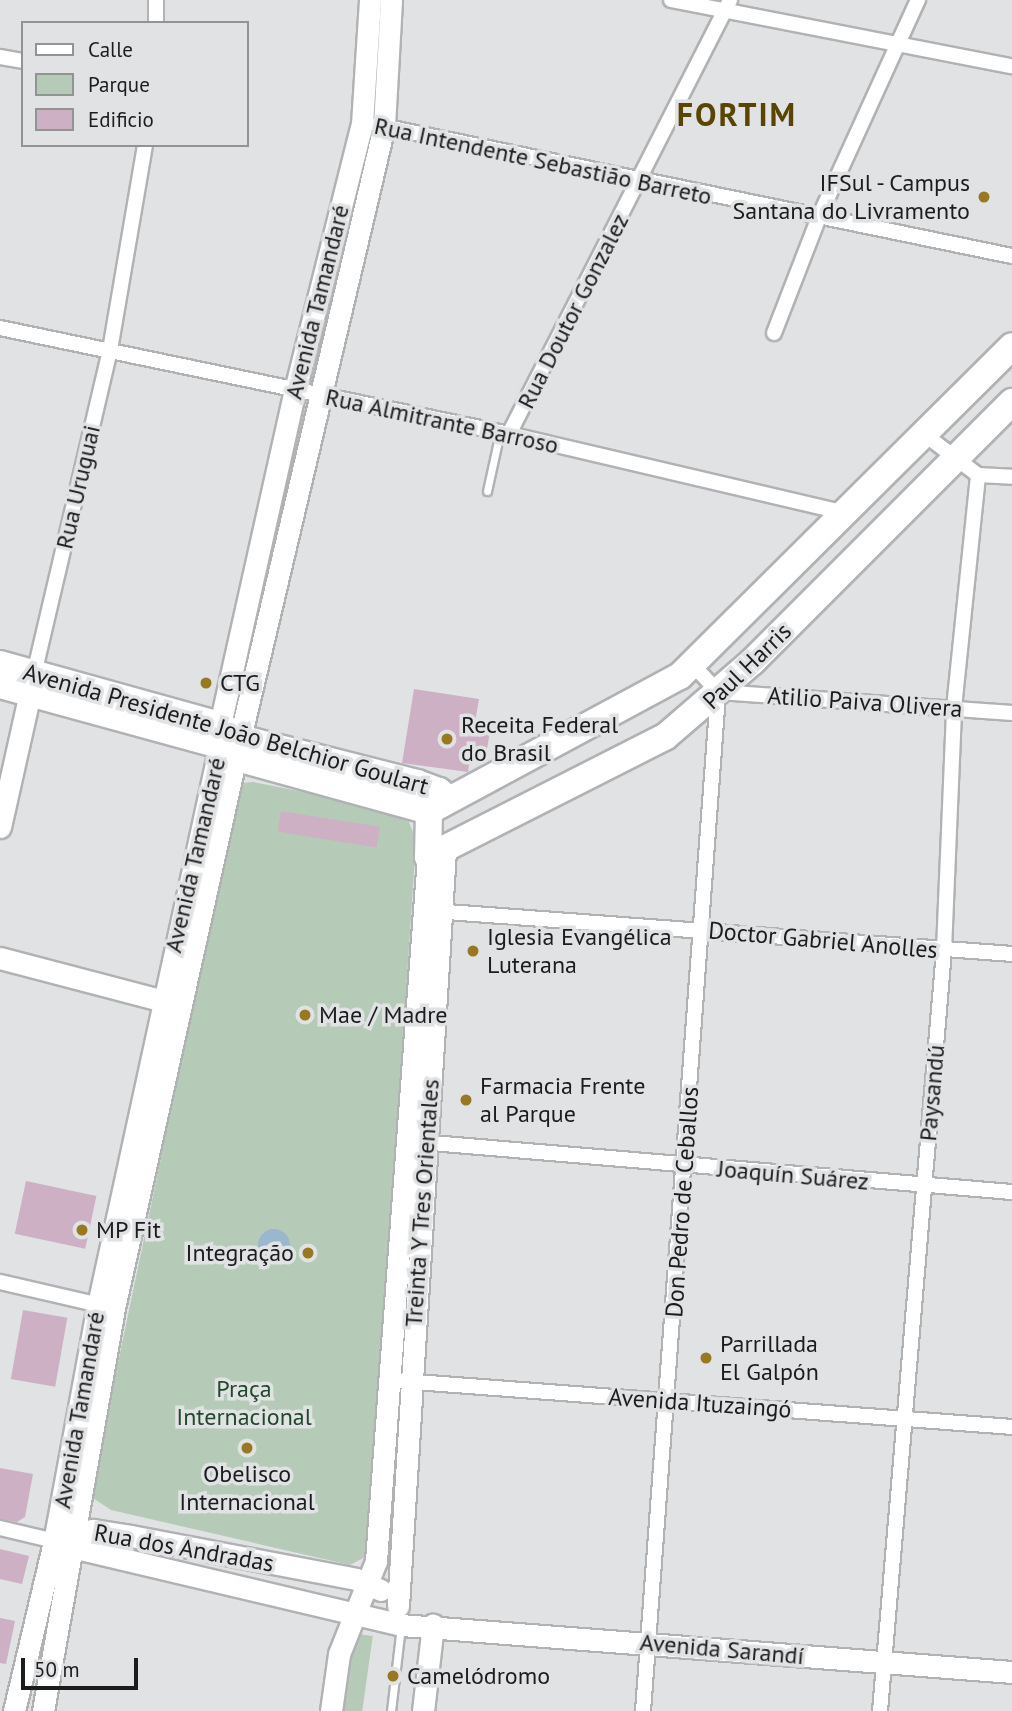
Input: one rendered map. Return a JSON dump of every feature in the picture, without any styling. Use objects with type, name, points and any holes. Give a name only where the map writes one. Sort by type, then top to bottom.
[{"type":"highway","points":[[439,805],[662,688],[694,665],[842,512],[1012,346]]},
{"type":"highway","name":"Paul Harris","points":[[436,854],[665,737],[718,692],[1012,402]]},
{"type":"highway","name":"Avenida Presidente João Belchior Goulart","points":[[0,664],[32,683],[230,741],[439,790],[439,805]]},
{"type":"highway","name":"Avenida Presidente João Belchior Goulart","points":[[0,685],[32,683]]},
{"type":"highway","name":"Treinta Y Tres Orientales","points":[[436,854],[439,805]]},
{"type":"street","points":[[156,0],[156,21]]},
{"type":"street","name":"Avenida Tamandaré","points":[[43,1711],[67,1540],[106,1306],[230,741],[295,390],[362,124],[370,0]]},
{"type":"street","name":"Avenida Tamandaré","points":[[230,741],[320,396],[384,126],[391,0]]},
{"type":"street","points":[[671,0],[728,5],[897,44],[1012,66]]},
{"type":"street","points":[[774,333],[819,217],[918,0]]},
{"type":"street","name":"Rua Doutor Gonzalez","points":[[505,433],[640,181],[728,5]]},
{"type":"street","points":[[0,57],[21,61]]},
{"type":"street","name":"Rua Intendente Sebastião Barreto","points":[[362,124],[384,126],[1012,256]]},
{"type":"street","name":"Rua Uruguai","points":[[0,827],[110,350],[145,147]]},
{"type":"street","name":"Rua Almitrante Barroso","points":[[0,328],[505,433],[842,512]]},
{"type":"street","points":[[924,434],[978,475],[1012,477]]},
{"type":"street","name":"Paysandú","points":[[880,1711],[902,1419],[944,950],[954,708],[978,475]]},
{"type":"street","points":[[694,665],[718,692]]},
{"type":"street","name":"Atilio Paiva Olivera","points":[[718,692],[1012,713]]},
{"type":"street","name":"Don Pedro de Ceballos","points":[[643,1711],[668,1400],[718,692]]},
{"type":"street","name":"Treinta Y Tres Orientales","points":[[382,1611],[436,854]]},
{"type":"street","name":"Doctor Gabriel Anolles","points":[[433,911],[1012,954]]},
{"type":"street","points":[[0,958],[172,1003]]},
{"type":"street","name":"Joaquín Suárez","points":[[416,1142],[924,1187],[1012,1192]]},
{"type":"street","points":[[0,1282],[106,1306]]},
{"type":"street","name":"Treinta Y Tres Orientales","points":[[382,1611],[378,1543],[399,1381]]},
{"type":"street","name":"Avenida Ituzaingó","points":[[399,1381],[1012,1427]]},
{"type":"street","name":"Rua dos Andradas","points":[[0,1528],[67,1540],[382,1611]]},
{"type":"street","name":"Rua dos Andradas","points":[[67,1540],[93,1530],[131,1536],[382,1611]]},
{"type":"street","name":"Avenida Tamandaré","points":[[14,1711],[67,1540]]},
{"type":"street","points":[[331,1711],[339,1654],[382,1611]]},
{"type":"street","name":"Avenida Sarandí","points":[[382,1611],[433,1625],[1012,1672]]},
{"type":"street","points":[[423,1711],[433,1625]]},
{"type":"lane","points":[[487,491],[505,433]]},
{"type":"lane","points":[[382,1611],[391,1711]]},
{"type":"green space","name":"Praça Internacional","points":[[253,782],[405,812],[416,840],[370,1548],[365,1557],[350,1565],[111,1510],[90,1496],[238,791],[244,783]]},
{"type":"green space","points":[[351,1633],[373,1636],[362,1711],[340,1710]]},
{"type":"water","points":[[274,1229],[285,1234],[290,1245],[285,1256],[274,1261],[263,1256],[258,1245],[263,1234]]},
{"type":"building","name":"Receita Federal do Brasil","points":[[414,689],[479,699],[474,728],[490,731],[487,749],[472,746],[468,772],[402,763]]},
{"type":"building","points":[[281,811],[380,827],[376,847],[278,832]]},
{"type":"building","points":[[26,1181],[96,1196],[85,1249],[15,1234]]},
{"type":"building","points":[[23,1310],[67,1318],[55,1387],[11,1379]]},
{"type":"building","points":[[0,1468],[33,1474],[25,1517],[17,1522],[0,1519]]},
{"type":"building","points":[[0,1549],[29,1556],[22,1584],[0,1579]]},
{"type":"building","points":[[0,1618],[15,1621],[6,1664],[0,1663]]},
{"type":"place","name":"IFSul - Campus Santana do Livramento","points":[[984,197]]},
{"type":"place","name":"CTG","points":[[206,683]]},
{"type":"place","name":"Receita Federal do Brasil","points":[[447,739]]},
{"type":"place","name":"Iglesia Evangélica Luterana","points":[[473,951]]},
{"type":"place","name":"Mae / Madre","points":[[305,1015]]},
{"type":"place","name":"Farmacia Frente al Parque","points":[[466,1100]]},
{"type":"place","name":"MP Fit","points":[[82,1230]]},
{"type":"place","name":"Integração","points":[[308,1253]]},
{"type":"place","name":"Parrillada El Galpón","points":[[706,1358]]},
{"type":"place","name":"Obelisco Internacional","points":[[247,1448]]},
{"type":"place","name":"Camelódromo","points":[[393,1676]]},
{"type":"district","name":"FORTIM","points":[[737,114]]}]
